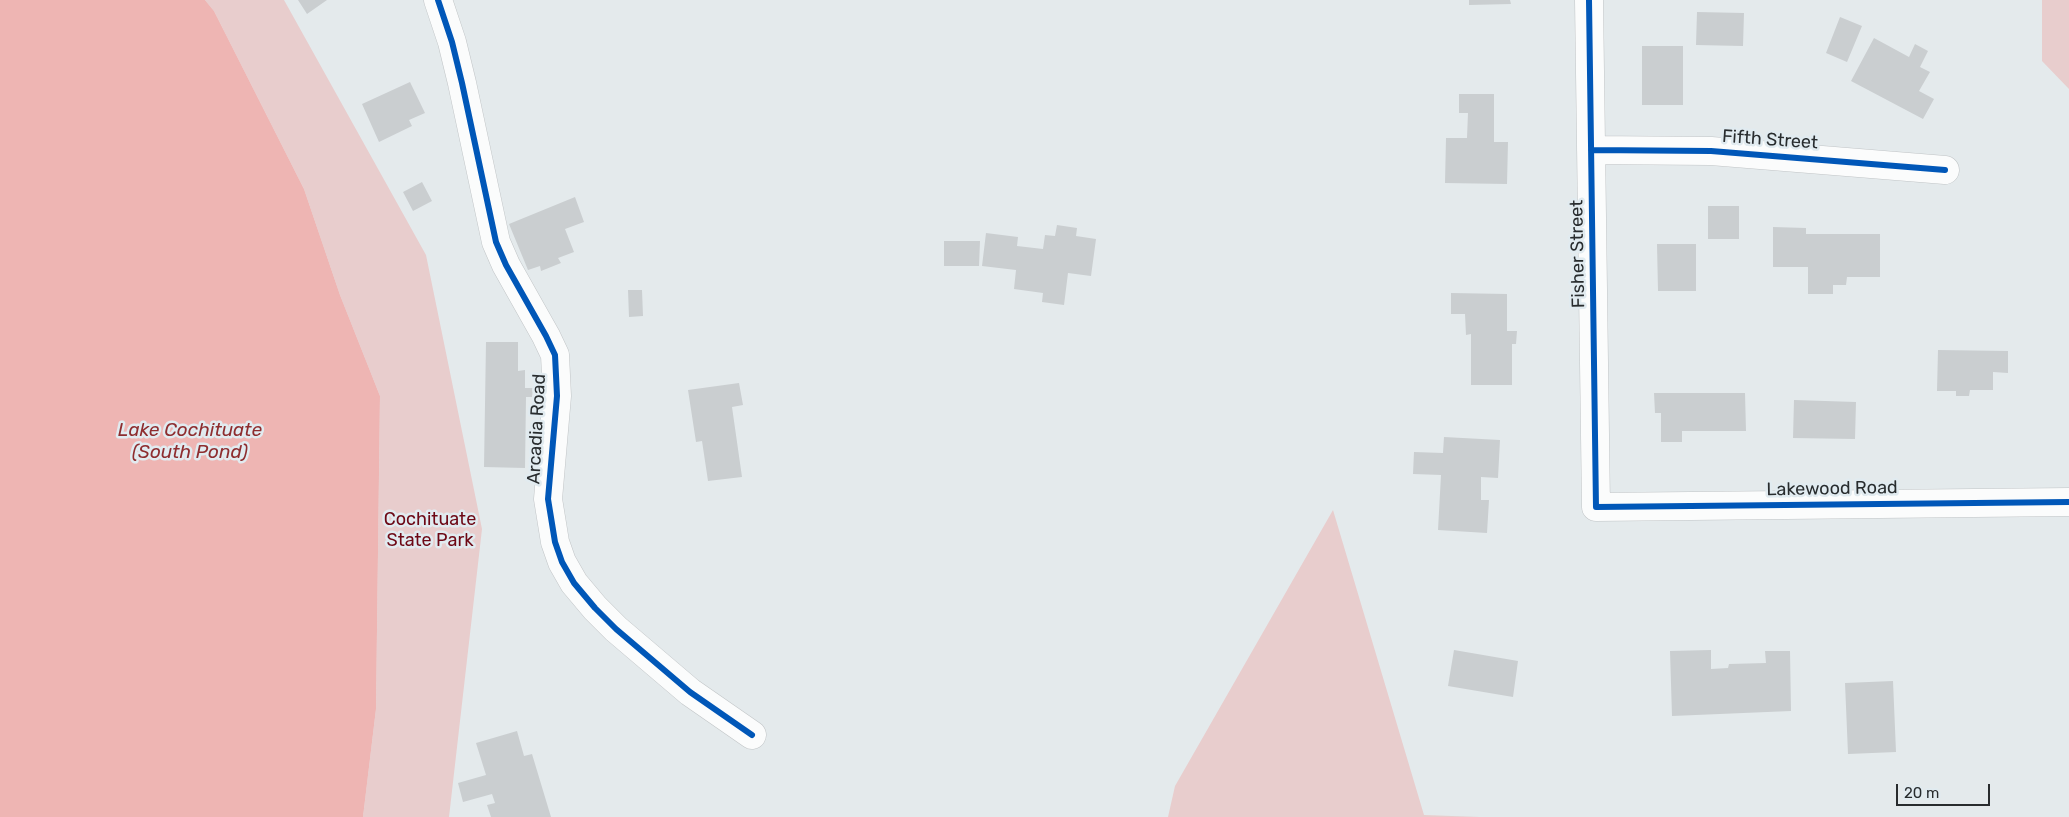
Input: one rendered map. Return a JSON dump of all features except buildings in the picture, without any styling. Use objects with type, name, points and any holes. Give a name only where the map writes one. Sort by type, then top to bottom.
[{"type":"street","name":"Arcadia Road","points":[[438,0],[450,34],[462,83],[496,242],[506,265],[555,355],[557,396],[548,499],[555,542],[562,562],[574,583],[616,629],[690,692],[752,735]]},
{"type":"street","name":"Fisher Street","points":[[1589,0],[1596,507]]},
{"type":"street","name":"Fifth Street","points":[[1591,150],[1711,151],[1946,170]]},
{"type":"street","name":"Lakewood Road","points":[[1596,507],[2069,502]]},
{"type":"green space","name":"Cochituate State Park","points":[[205,0],[284,0],[426,255],[482,529],[449,817],[363,817],[376,709],[380,396],[340,295],[304,189],[214,11]]},
{"type":"green space","points":[[2042,0],[2069,0],[2069,89],[2042,61]]},
{"type":"green space","points":[[1333,510],[1424,815],[1480,817],[1168,817],[1175,786]]},
{"type":"water","name":"Lake Cochituate (South Pond)","points":[[0,0],[205,0],[214,11],[304,189],[340,295],[380,396],[376,709],[363,817],[0,817]]},
{"type":"cycle path","points":[[438,0],[452,42],[462,83],[496,242],[506,265],[555,355],[557,396],[548,499],[555,542],[562,562],[574,583],[616,629],[690,692],[752,735]]},
{"type":"cycle path","points":[[1589,0],[1596,507],[2069,502]]},
{"type":"cycle path","points":[[1591,150],[1711,151],[1945,170]]}]
